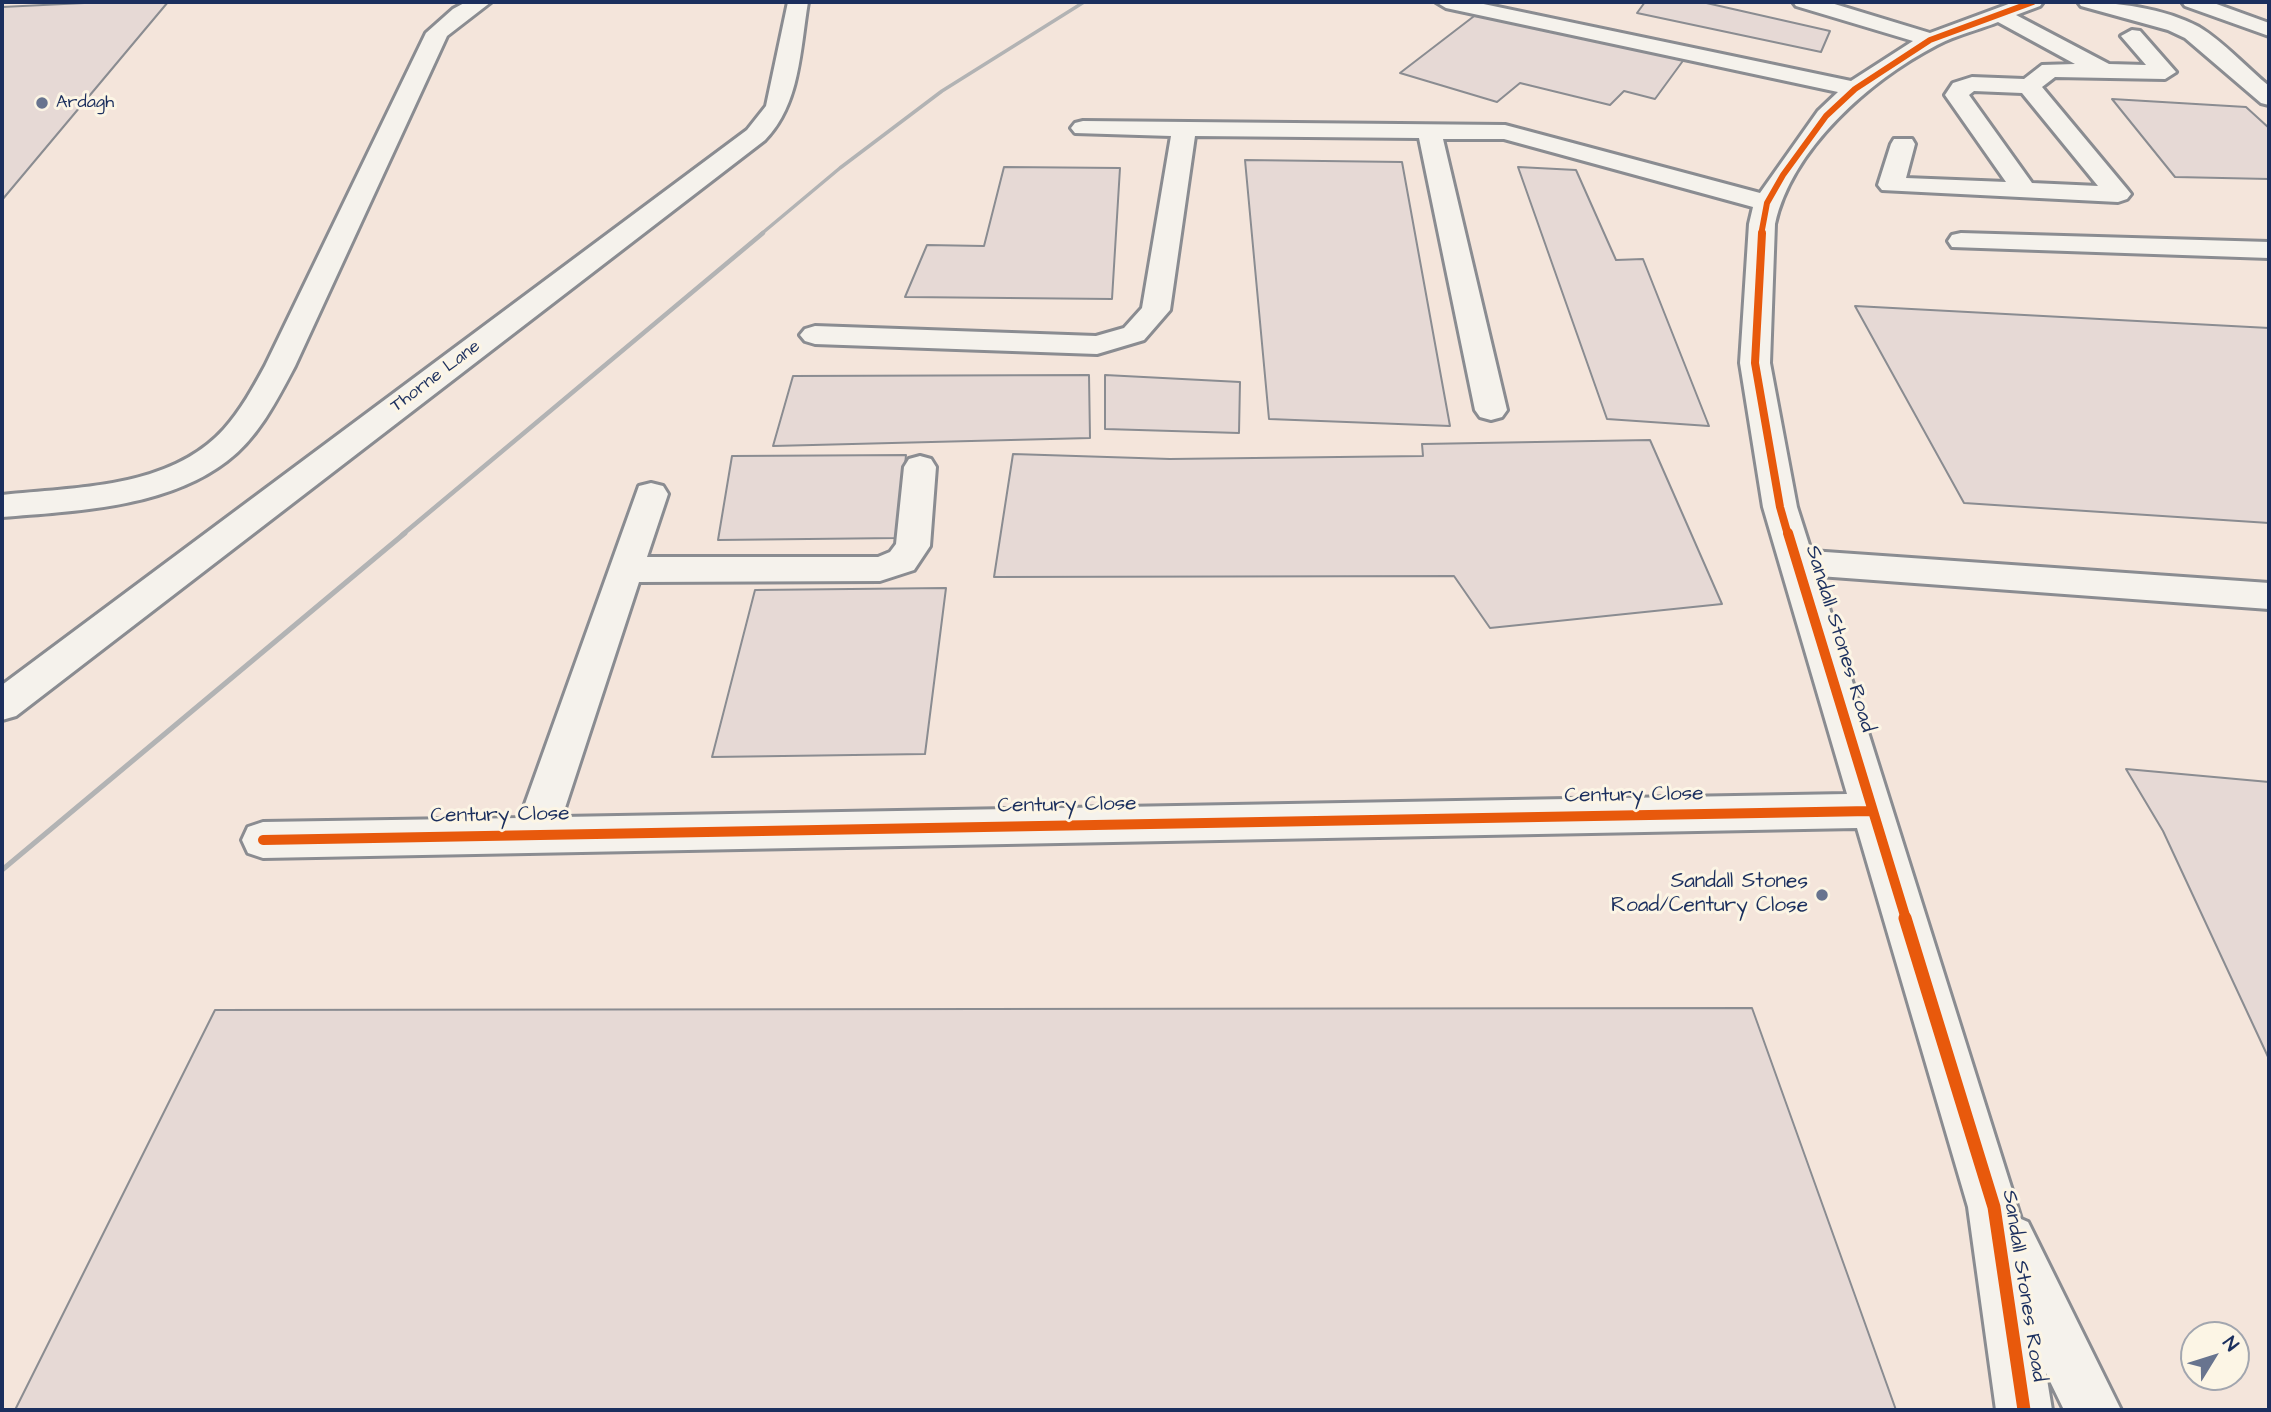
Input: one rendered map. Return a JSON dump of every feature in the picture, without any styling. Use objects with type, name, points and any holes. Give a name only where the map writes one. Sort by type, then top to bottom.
[{"type":"street","points":[[2,506],[120,493],[167,480],[216,454],[248,422],[296,331],[437,33],[460,13],[481,2]]},
{"type":"street","name":"Thorne Lane","points":[[2,705],[756,135],[770,121],[778,106],[798,2]]},
{"type":"street","points":[[1446,2],[1855,89]]},
{"type":"street","name":"Sandall Stones Road","points":[[2033,2],[1930,40],[1855,89],[1826,116],[1767,203],[1762,225],[1755,363],[1780,507],[1994,1207],[2093,1410]]},
{"type":"street","points":[[2088,2],[2176,25],[2193,33],[2269,98]]},
{"type":"street","points":[[2192,2],[2267,28],[2262,44],[2269,51]]},
{"type":"street","points":[[1814,3],[1930,40]]},
{"type":"street","points":[[1998,14],[2105,71]]},
{"type":"street","points":[[2024,190],[1957,95],[1961,88],[1972,84],[2029,86],[2050,70],[2165,72],[2132,36]]},
{"type":"street","points":[[1903,144],[1891,185],[2118,194],[2029,86]]},
{"type":"street","points":[[1083,128],[1429,129],[1505,132],[1767,203]]},
{"type":"street","points":[[815,335],[1097,345],[1134,334],[1156,310],[1184,128]]},
{"type":"street","points":[[1429,129],[1491,410]]},
{"type":"street","points":[[1961,241],[2269,250]]},
{"type":"street","points":[[626,570],[880,569],[902,561],[913,546],[919,467]]},
{"type":"street","points":[[535,835],[650,494]]},
{"type":"street","points":[[1796,562],[2269,596]]},
{"type":"street","name":"Century Close","points":[[263,840],[1871,811]]},
{"type":"street","name":"Sandall Stones Road","points":[[1994,1207],[2024,1410]]},
{"type":"shaded area","points":[[2,2],[2269,2],[2269,1410],[2,1410]]},
{"type":"building","name":"Ardagh","points":[[168,2],[2,200],[2,7]]},
{"type":"building","points":[[1645,2],[1702,2],[1830,31],[1821,52],[1637,13]]},
{"type":"building","points":[[1482,10],[1685,58],[1655,99],[1624,91],[1610,105],[1520,83],[1497,102],[1400,73]]},
{"type":"building","points":[[2112,99],[2246,107],[2269,128],[2269,179],[2175,177]]},
{"type":"building","points":[[1245,160],[1402,162],[1450,426],[1269,419]]},
{"type":"building","points":[[1004,167],[1120,168],[1112,299],[905,297],[927,245],[984,246]]},
{"type":"building","points":[[1518,167],[1576,170],[1616,260],[1643,259],[1709,426],[1607,419]]},
{"type":"building","points":[[1855,306],[2269,328],[2269,523],[1964,503]]},
{"type":"building","points":[[1089,375],[1090,438],[773,446],[793,376]]},
{"type":"building","points":[[1105,375],[1240,382],[1239,433],[1105,429]]},
{"type":"building","points":[[1650,440],[1722,604],[1490,628],[1454,576],[994,577],[1013,454],[1170,459],[1423,456],[1422,444]]},
{"type":"building","points":[[906,455],[898,538],[718,540],[732,456]]},
{"type":"building","points":[[946,588],[925,754],[712,757],[755,590]]},
{"type":"building","points":[[2126,769],[2269,782],[2269,1059],[2163,831]]},
{"type":"building","points":[[1752,1008],[1896,1410],[15,1410],[215,1010]]},
{"type":"railway","points":[[760,235],[840,168],[942,91],[1084,2]]},
{"type":"railway","points":[[402,535],[763,233]]},
{"type":"railway","points":[[2,870],[405,533]]},
{"type":"cycle path","points":[[2024,1410],[1994,1207],[1780,507],[1755,363],[1762,224],[1767,203],[1783,175],[1826,116],[1855,89],[1930,40],[2033,2]]},
{"type":"cycle path","points":[[263,840],[1871,811]]},
{"type":"place","name":"Ardagh","points":[[42,103]]},
{"type":"place","name":"Sandall Stones Road/Century Close","points":[[1822,895]]}]
